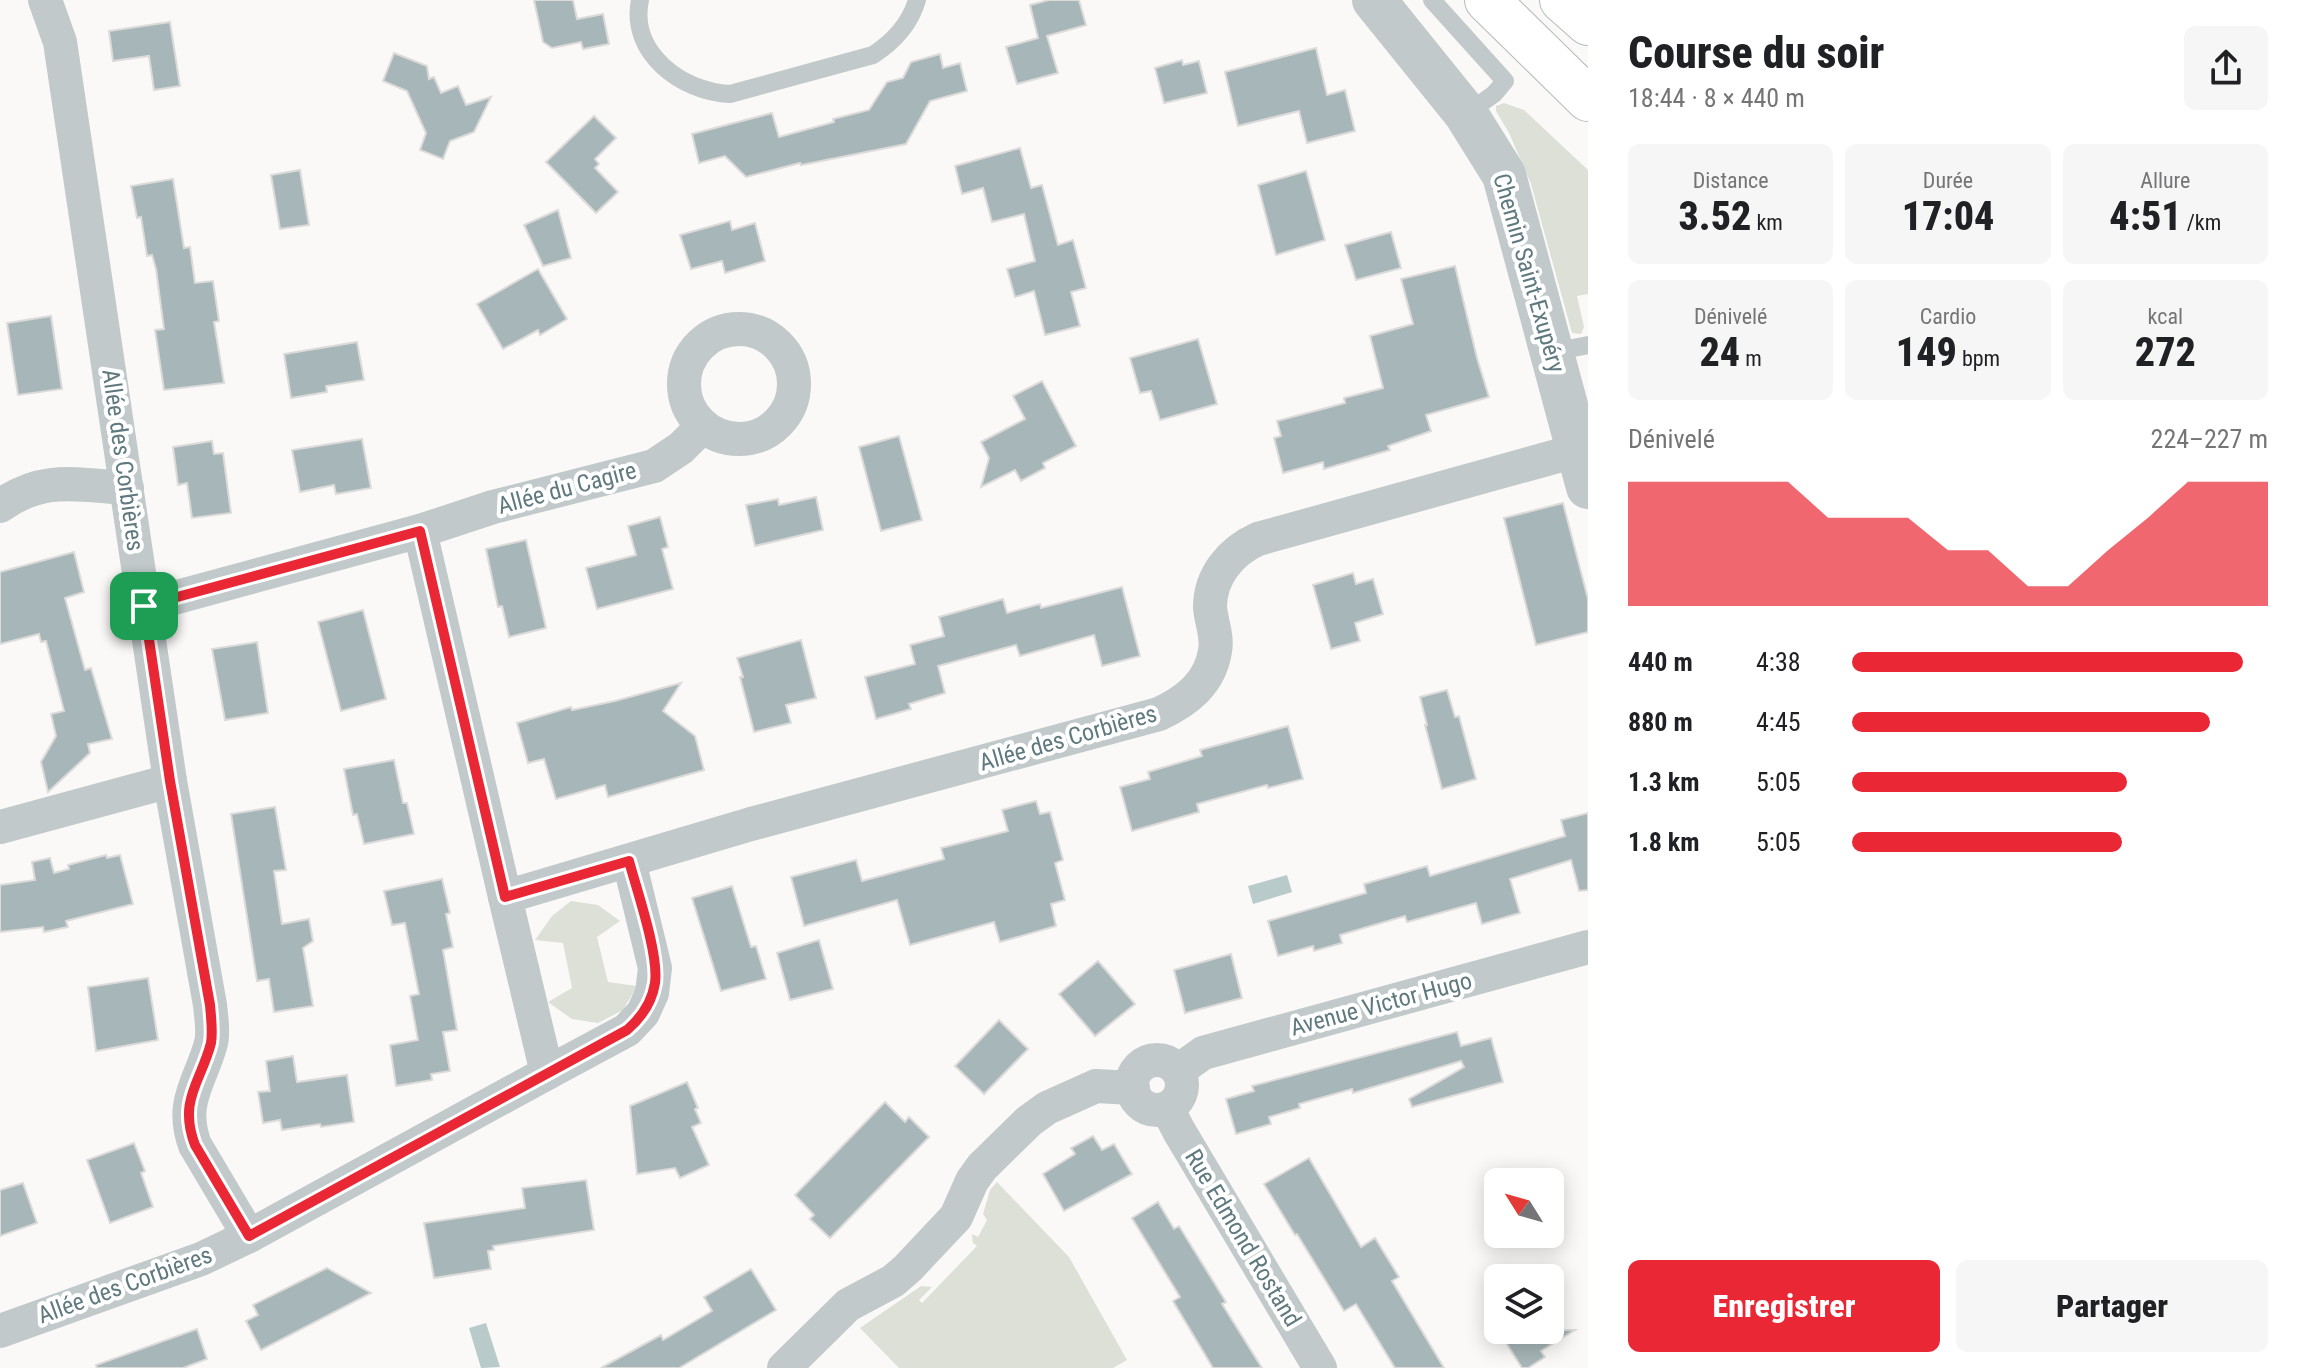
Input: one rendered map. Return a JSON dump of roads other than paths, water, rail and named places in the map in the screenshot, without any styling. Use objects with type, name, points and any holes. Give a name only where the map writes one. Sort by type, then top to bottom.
[{"type":"highway","points":[[1487,0],[1588,99]]},
{"type":"highway","points":[[1562,0],[1588,23]]},
{"type":"street","name":"Allée des Corbières","points":[[45,0],[60,42],[170,781],[210,1005],[212,1038],[192,1090],[191,1134],[249,1236]]},
{"type":"street","name":"Chemin Saint-Exupéry","points":[[1374,0],[1466,114],[1504,175],[1570,348],[1583,469]]},
{"type":"street","name":"Allée du Cagire","points":[[144,606],[420,531],[493,507],[654,466],[681,448],[703,426]]},
{"type":"street","name":"Allée des Corbières","points":[[505,897],[751,824],[1159,714],[1193,694],[1205,679],[1216,648],[1210,610],[1211,593],[1216,577],[1242,547],[1258,539],[1583,469]]},
{"type":"street","points":[[0,506],[18,494],[52,484],[127,488]]},
{"type":"street","points":[[420,531],[547,1073]]},
{"type":"street","points":[[0,827],[170,781]]},
{"type":"street","name":"Allée des Corbières","points":[[0,1331],[201,1259],[249,1236],[627,1030],[643,1013],[652,993],[655,968],[629,861]]},
{"type":"street","name":"Avenue Victor Hugo","points":[[1178,1071],[1203,1053],[1588,947]]},
{"type":"street","points":[[1164,1061],[1178,1071],[1181,1090],[1174,1103],[1167,1108],[1150,1109],[1140,1103],[1133,1088],[1134,1076],[1144,1064],[1164,1061]]},
{"type":"street","points":[[784,1368],[848,1305],[893,1281],[908,1268],[956,1217],[972,1181],[982,1167],[1029,1121],[1047,1108],[1096,1086],[1133,1088]]},
{"type":"street","name":"Rue Edmond Rostand","points":[[1167,1108],[1320,1368]]},
{"type":"lane","points":[[640,0],[640,25],[645,42],[668,71],[697,89],[714,94],[730,94],[873,55],[889,44],[903,28],[917,0]]},
{"type":"lane","points":[[1432,0],[1505,81],[1494,94],[1466,114]]}]
